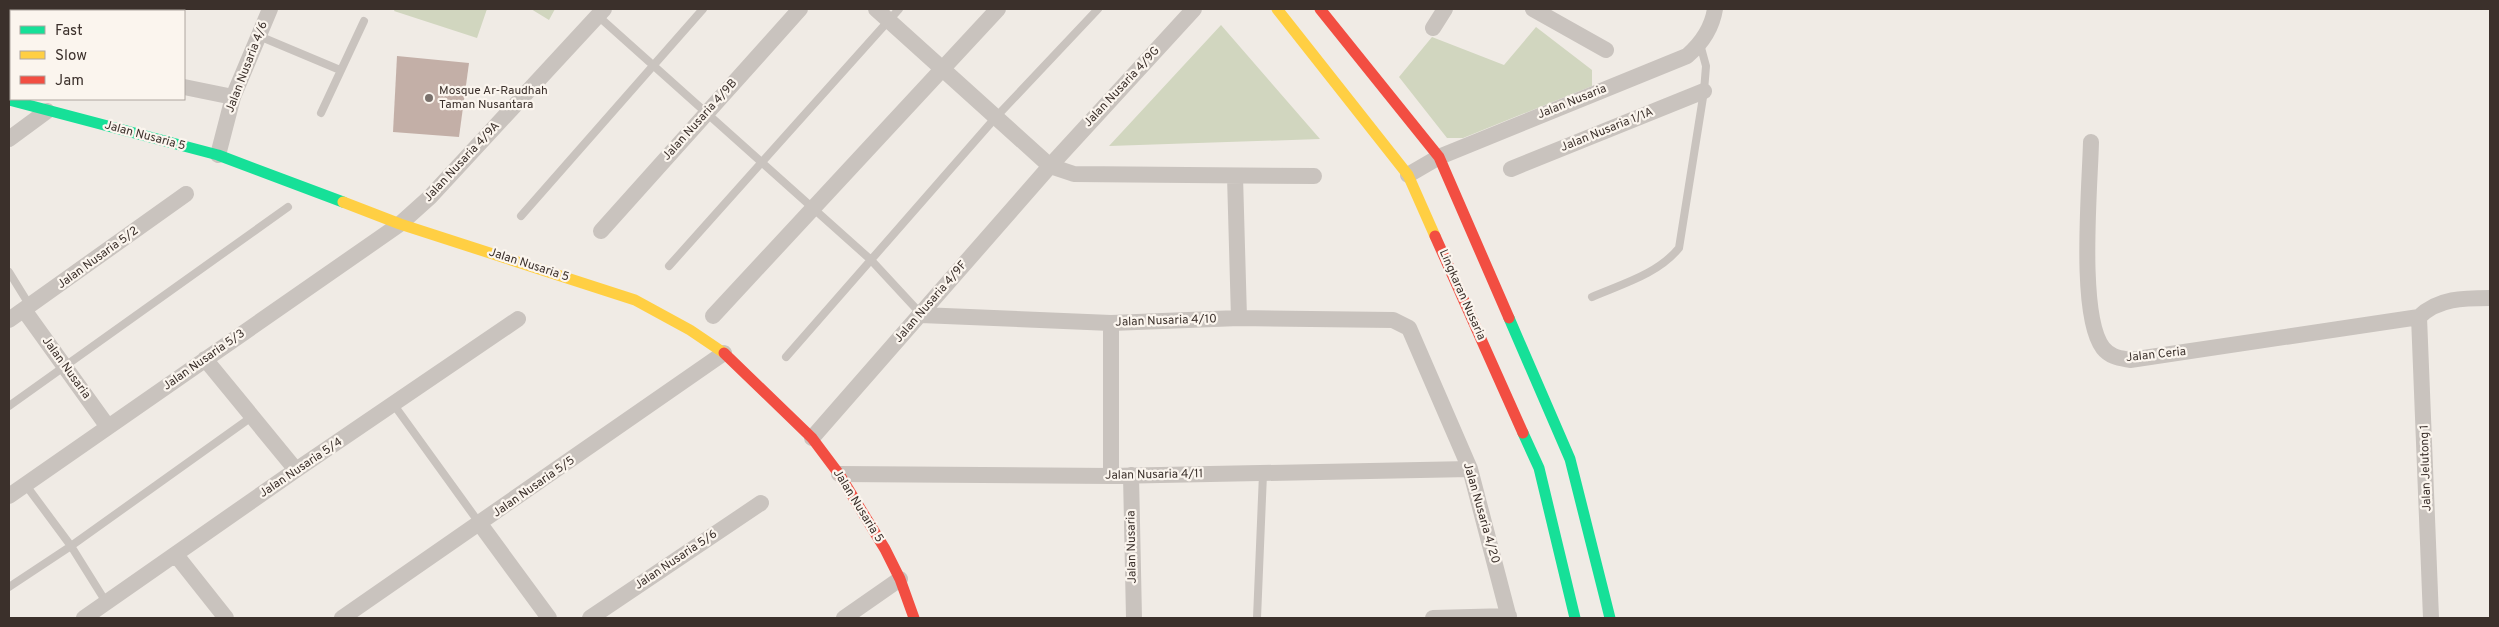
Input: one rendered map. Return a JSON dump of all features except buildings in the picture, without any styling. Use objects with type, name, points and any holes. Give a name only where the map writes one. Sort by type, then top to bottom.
[{"type":"main road","name":"Lingkaran Nusaria","points":[[1277,9],[1408,175],[1540,468],[1575,618]]},
{"type":"main road","points":[[1320,9],[1439,156],[1570,458],[1610,618]]},
{"type":"main road","name":"Jalan Nusaria 5","points":[[9,100],[218,156],[400,224],[635,300],[690,330],[724,353],[812,438],[839,474],[884,549],[900,579],[914,618]]},
{"type":"street","name":"Jalan Nusaria 4/6","points":[[218,156],[233,97],[270,9]]},
{"type":"street","name":"Jalan Nusaria 4/9B","points":[[600,231],[800,9]]},
{"type":"street","points":[[876,9],[894,14],[942,68],[1050,166],[1074,174],[1314,176]]},
{"type":"street","points":[[714,316],[998,9]]},
{"type":"street","name":"Jalan Nusaria 4/9G","points":[[1050,166],[1194,9]]},
{"type":"street","points":[[1433,28],[1445,9]]},
{"type":"street","points":[[1533,9],[1606,50]]},
{"type":"street","name":"Jalan Nusaria","points":[[1408,175],[1439,156],[1687,56],[1700,44],[1708,31],[1715,9]]},
{"type":"street","name":"Jalan Nusaria 4/9A","points":[[400,224],[430,197],[601,12]]},
{"type":"street","points":[[185,86],[233,97]]},
{"type":"street","name":"Jalan Nusaria 1/1A","points":[[1511,169],[1704,91]]},
{"type":"street","points":[[9,139],[47,111]]},
{"type":"street","name":"Jalan Ceria","points":[[2091,142],[2088,266],[2091,318],[2096,337],[2104,349],[2115,358],[2139,359],[2419,317]]},
{"type":"street","name":"Jalan Nusaria 4/9F","points":[[812,438],[1050,166]]},
{"type":"street","points":[[1235,176],[1239,318]]},
{"type":"street","name":"Jalan Nusaria 5/2","points":[[9,320],[186,194]]},
{"type":"street","name":"Jalan Nusaria 5/3","points":[[9,496],[400,224]]},
{"type":"street","points":[[2419,317],[2429,307],[2444,301],[2490,298]]},
{"type":"street","name":"Jalan Nusaria","points":[[27,308],[65,368],[108,427]]},
{"type":"street","name":"Jalan Nusaria 4/10","points":[[921,314],[1111,322],[1239,318],[1393,320],[1409,328]]},
{"type":"street","name":"Jalan Jelutong 1","points":[[2419,317],[2431,618]]},
{"type":"street","name":"Jalan Nusaria 5/4","points":[[84,618],[518,318]]},
{"type":"street","points":[[1111,322],[1111,476]]},
{"type":"street","name":"Jalan Nusaria 4/20","points":[[1409,328],[1470,469],[1509,617]]},
{"type":"street","name":"Jalan Nusaria 5/5","points":[[342,618],[362,613],[480,524],[724,353]]},
{"type":"street","points":[[205,359],[296,470]]},
{"type":"street","name":"Jalan Nusaria 4/11","points":[[839,474],[1111,476],[1470,469]]},
{"type":"street","name":"Jalan Nusaria","points":[[1131,475],[1134,618]]},
{"type":"street","name":"Jalan Nusaria 5/6","points":[[590,618],[761,503]]},
{"type":"street","points":[[480,524],[550,618]]},
{"type":"street","points":[[176,555],[226,618]]},
{"type":"street","points":[[844,618],[900,579]]},
{"type":"street","points":[[1433,618],[1509,617]]},
{"type":"lane","points":[[521,216],[703,9]]},
{"type":"lane","points":[[786,357],[996,118],[1098,9]]},
{"type":"lane","points":[[601,12],[652,66],[708,112],[871,260],[921,314]]},
{"type":"lane","points":[[669,266],[894,14]]},
{"type":"lane","points":[[321,113],[364,21]]},
{"type":"lane","points":[[259,36],[340,70]]},
{"type":"lane","points":[[1592,297],[1657,268],[1671,258],[1679,248],[1704,91],[1706,66],[1700,44]]},
{"type":"lane","points":[[9,406],[65,368],[288,207]]},
{"type":"lane","points":[[9,272],[27,308]]},
{"type":"lane","points":[[394,405],[480,524]]},
{"type":"lane","points":[[9,587],[71,546],[253,416]]},
{"type":"lane","points":[[1257,618],[1263,474]]},
{"type":"lane","points":[[25,484],[71,546],[106,602]]},
{"type":"green space","points":[[395,9],[487,9],[477,38],[394,11]]},
{"type":"green space","points":[[531,9],[555,9],[549,20]]},
{"type":"green space","points":[[1221,25],[1320,139],[1109,146]]},
{"type":"green space","points":[[1536,27],[1592,70],[1592,86],[1463,138],[1447,138],[1399,77],[1432,37],[1504,65]]},
{"type":"traffic: fast","points":[[9,100],[218,155],[343,202]]},
{"type":"traffic: fast","points":[[1509,318],[1570,459],[1610,618]]},
{"type":"traffic: fast","points":[[1523,433],[1539,468],[1575,618]]},
{"type":"traffic: slow","points":[[1277,9],[1408,175],[1435,236]]},
{"type":"traffic: slow","points":[[343,202],[400,224],[635,300],[690,330],[724,353]]},
{"type":"traffic: jam","points":[[1320,9],[1439,157],[1509,318]]},
{"type":"traffic: jam","points":[[1435,236],[1523,433]]},
{"type":"traffic: jam","points":[[724,353],[812,438],[839,474],[885,549],[900,579],[914,618]]},
{"type":"place","name":"Mosque Ar-Raudhah Taman Nusantara","points":[[429,98]]}]
